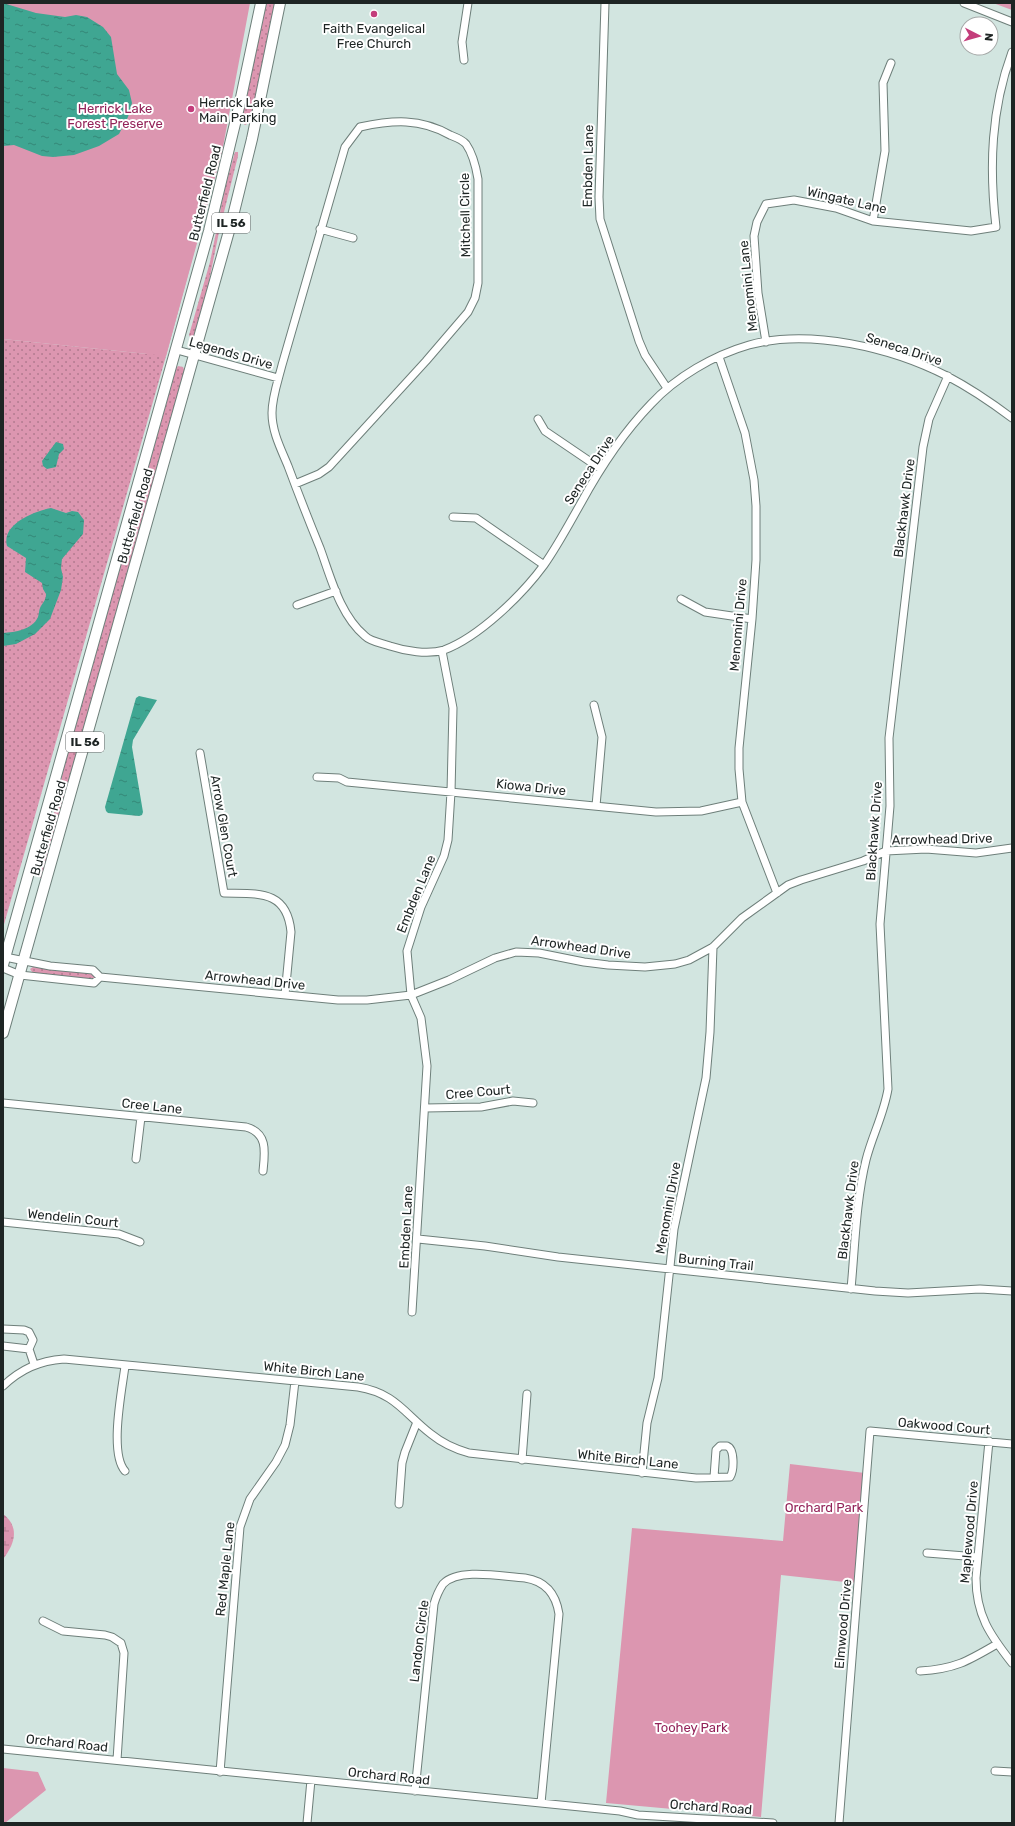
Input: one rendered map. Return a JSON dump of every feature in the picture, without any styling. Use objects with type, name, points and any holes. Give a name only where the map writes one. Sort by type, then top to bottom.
[{"type":"main road","name":"Butterfield Road","points":[[4,963],[177,350],[221,186],[261,3]]},
{"type":"main road","name":"Butterfield Road","points":[[3,1034],[195,355],[242,179],[280,3]]},
{"type":"street","points":[[464,60],[462,42],[468,3]]},
{"type":"street","name":"Embden Lane","points":[[605,3],[599,197],[600,218],[639,341],[645,355],[667,388]]},
{"type":"street","points":[[964,3],[1012,22]]},
{"type":"street","name":"Wingate Lane","points":[[756,227],[766,204],[788,200],[836,208],[873,221],[971,231],[996,227],[991,174],[993,128],[1000,89],[1012,52]]},
{"type":"street","points":[[873,221],[885,151],[883,83],[890,63]]},
{"type":"street","name":"Mitchell Circle","points":[[400,121],[429,125],[465,143],[475,165],[478,179],[478,283],[468,312],[426,361],[329,467],[319,474],[295,484],[274,429],[272,401],[278,378],[345,147],[360,126],[400,121]]},
{"type":"street","name":"Menomini Lane","points":[[756,227],[754,236],[758,293],[766,342]]},
{"type":"street","points":[[320,229],[353,238]]},
{"type":"street","name":"Seneca Drive","points":[[295,484],[336,591],[350,619],[366,638],[402,650],[442,651],[469,638],[489,622],[520,593],[544,565],[564,535],[601,469],[642,414],[667,388],[692,370],[748,345],[802,339],[845,343],[900,357],[948,376],[1012,418]]},
{"type":"street","name":"Legends Drive","points":[[177,350],[278,378]]},
{"type":"street","name":"Menomini Drive","points":[[719,357],[745,433],[754,480],[757,531],[752,619],[739,739],[739,769],[742,802],[777,893]]},
{"type":"street","name":"Blackhawk Drive","points":[[851,1289],[864,1174],[870,1146],[885,1107],[888,1089],[880,924],[891,794],[889,738],[923,447],[929,419],[948,376]]},
{"type":"street","points":[[538,419],[545,431],[601,469]]},
{"type":"street","points":[[453,517],[476,518],[544,565]]},
{"type":"street","points":[[297,605],[336,591]]},
{"type":"street","points":[[681,599],[705,612],[752,619]]},
{"type":"street","name":"Embden Lane","points":[[412,1312],[418,1239],[426,1066],[425,1043],[421,1018],[411,994],[407,959],[408,944],[426,892],[446,850],[451,792],[453,708],[442,651]]},
{"type":"street","points":[[594,705],[602,737],[596,806]]},
{"type":"street","name":"Arrow Glen Court","points":[[200,753],[224,893],[263,894],[285,908],[290,923],[291,932],[285,995]]},
{"type":"street","name":"Kiowa Drive","points":[[317,777],[339,778],[347,782],[656,812],[701,811],[742,802]]},
{"type":"street","name":"Arrowhead Drive","points":[[4,963],[24,960],[50,966],[94,970],[100,977],[352,1001],[411,994],[449,980],[495,958],[516,952],[539,953],[608,966],[645,967],[676,964],[689,960],[714,947],[742,918],[788,885],[801,880],[864,860],[886,851],[926,849],[976,853],[1012,848]]},
{"type":"street","name":"Menomini Drive","points":[[642,1473],[647,1422],[658,1378],[669,1269],[677,1210],[706,1078],[714,947]]},
{"type":"street","name":"Arrowhead Drive","points":[[4,963],[20,975],[94,983],[100,977]]},
{"type":"street","name":"Cree Court","points":[[425,1108],[481,1107],[513,1101],[533,1103]]},
{"type":"street","name":"Cree Lane","points":[[3,1103],[253,1129],[263,1140],[263,1171]]},
{"type":"street","points":[[136,1159],[141,1117]]},
{"type":"street","name":"Wendelin Court","points":[[3,1222],[119,1234],[140,1242]]},
{"type":"street","name":"Burning Trail","points":[[418,1239],[463,1243],[558,1257],[851,1289],[908,1292],[980,1289],[1012,1291]]},
{"type":"street","points":[[3,1329],[24,1330],[29,1332],[33,1340],[29,1349],[34,1364]]},
{"type":"street","points":[[3,1346],[29,1349]]},
{"type":"street","name":"White Birch Lane","points":[[3,1386],[21,1371],[34,1364],[44,1361],[64,1359],[295,1381],[371,1390],[390,1398],[399,1404],[417,1422],[441,1441],[459,1450],[481,1456],[696,1478],[730,1477],[732,1474],[731,1449],[726,1446],[720,1446],[716,1450],[714,1477]]},
{"type":"street","points":[[125,1366],[116,1442],[118,1460],[125,1471]]},
{"type":"street","name":"Red Maple Lane","points":[[220,1772],[240,1527],[250,1499],[276,1462],[285,1445],[290,1425],[295,1381]]},
{"type":"street","points":[[522,1460],[528,1394]]},
{"type":"street","points":[[399,1504],[402,1463],[417,1422]]},
{"type":"street","name":"Elmwood Drive","points":[[839,1823],[870,1431],[875,1432]]},
{"type":"street","name":"Oakwood Court","points":[[875,1432],[1012,1444]]},
{"type":"street","name":"Maplewood Drive","points":[[989,1441],[976,1586],[979,1606],[986,1625],[997,1644],[1012,1663]]},
{"type":"street","points":[[927,1553],[978,1557]]},
{"type":"street","name":"Landon Circle","points":[[415,1791],[434,1604],[437,1594],[444,1584],[452,1578],[463,1575],[473,1574],[525,1578],[542,1584],[549,1590],[555,1597],[559,1614],[542,1803]]},
{"type":"street","points":[[43,1621],[62,1631],[106,1635],[121,1643],[123,1647],[124,1663],[117,1760]]},
{"type":"street","points":[[920,1671],[950,1668],[959,1665],[997,1644]]},
{"type":"street","name":"Orchard Road","points":[[3,1749],[620,1811],[638,1815],[773,1823]]},
{"type":"street","points":[[995,1771],[1012,1772]]},
{"type":"street","points":[[307,1823],[311,1780]]},
{"type":"street","points":[[638,1815],[638,1823]]},
{"type":"green space","name":"Herrick Lake Forest Preserve","points":[[3,3],[250,3],[222,152],[166,356],[3,339]]},
{"type":"green space","points":[[265,3],[275,3],[251,122],[245,125],[241,120]]},
{"type":"green space","points":[[993,3],[1012,3],[1012,10]]},
{"type":"green space","points":[[223,145],[166,356],[3,928],[3,339],[147,354]]},
{"type":"green space","points":[[235,152],[238,152],[238,156],[219,232],[204,306],[195,338],[191,339],[189,335],[210,262],[225,188]]},
{"type":"green space","points":[[178,366],[183,367],[185,372],[42,878],[40,878],[65,762]]},
{"type":"green space","points":[[33,967],[96,974],[95,979],[33,973],[30,969]]},
{"type":"green space","name":"Toohey Park","points":[[790,1464],[865,1473],[854,1583],[781,1575],[761,1817],[606,1803],[632,1528],[783,1541]]},
{"type":"green space","points":[[3,1514],[12,1524],[14,1536],[13,1542],[3,1559]]},
{"type":"green space","points":[[3,1768],[38,1772],[46,1790],[5,1823],[3,1823]]},
{"type":"water","points":[[3,3],[36,13],[65,17],[76,15],[87,17],[103,27],[111,37],[117,74],[129,90],[132,103],[128,117],[119,134],[99,146],[74,155],[53,157],[42,156],[14,145],[3,146]]},
{"type":"water","points":[[56,442],[63,444],[64,449],[59,454],[56,467],[47,469],[43,466],[42,461]]},
{"type":"water","points":[[51,508],[66,513],[72,511],[78,512],[84,520],[83,534],[62,559],[61,568],[63,577],[61,590],[50,619],[35,634],[16,644],[3,646],[3,633],[23,630],[32,625],[38,617],[46,594],[42,583],[25,572],[26,558],[7,546],[9,531],[14,525],[28,516]]},
{"type":"water","points":[[139,696],[157,700],[133,740],[132,747],[143,812],[142,815],[139,816],[108,813],[105,807],[136,698]]},
{"type":"place","name":"Faith Evangelical Free Church","points":[[374,14]]},
{"type":"place","name":"Herrick Lake Main Parking","points":[[191,109]]},
{"type":"park label","name":"Orchard Park","points":[[824,1507]]}]
